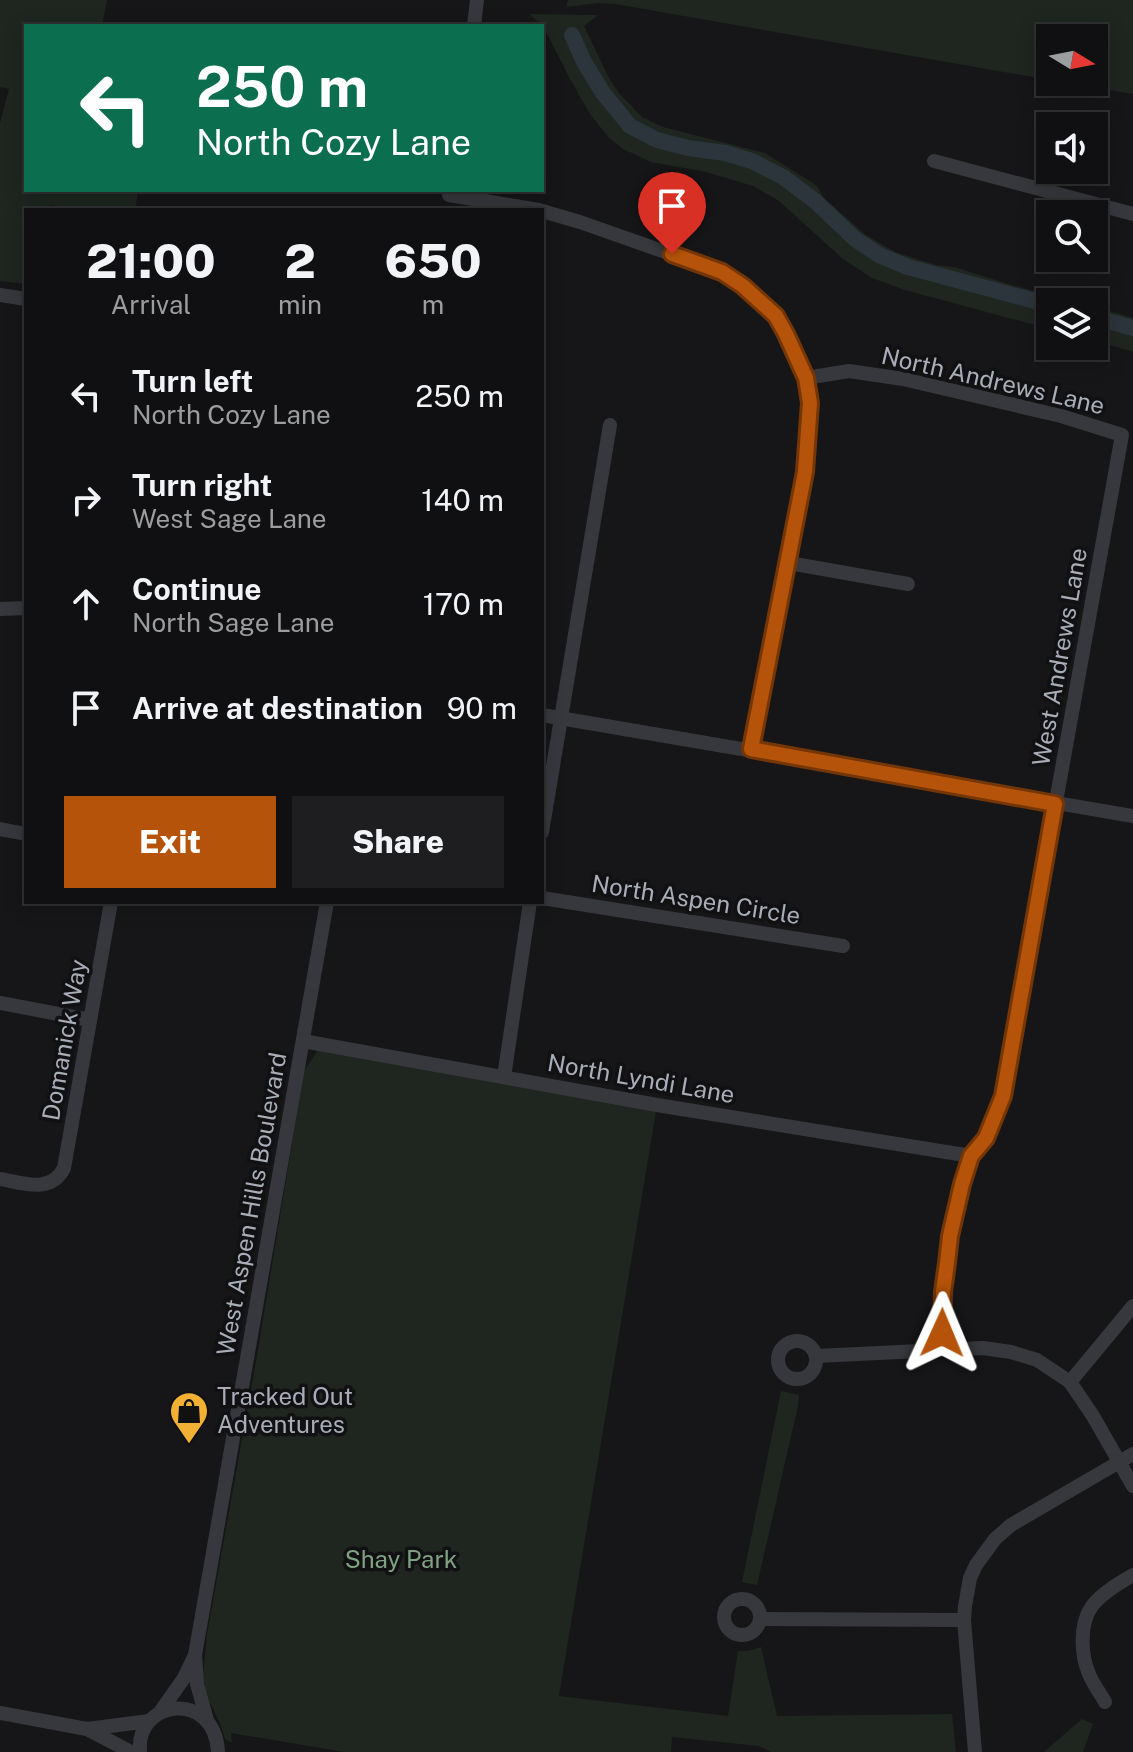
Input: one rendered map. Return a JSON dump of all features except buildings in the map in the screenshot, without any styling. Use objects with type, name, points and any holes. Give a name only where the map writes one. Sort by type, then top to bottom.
[{"type":"street","points":[[474,24],[477,0]]},
{"type":"street","points":[[934,161],[1133,214]]},
{"type":"street","points":[[449,192],[531,208]]},
{"type":"street","points":[[544,211],[722,272],[733,279],[776,316],[806,378],[810,429],[805,472],[751,749]]},
{"type":"street","points":[[0,295],[24,299]]},
{"type":"street","name":"North Andrews Lane","points":[[806,378],[849,371],[903,379],[1061,416],[1122,435]]},
{"type":"street","points":[[544,821],[610,425]]},
{"type":"street","name":"West Andrews Lane","points":[[943,1350],[943,1292],[950,1236],[971,1156],[986,1138],[1003,1096],[1122,435]]},
{"type":"street","points":[[789,563],[908,584]]},
{"type":"street","points":[[0,609],[24,608]]},
{"type":"street","points":[[544,715],[1133,816]]},
{"type":"street","points":[[0,829],[24,834]]},
{"type":"street","name":"North Aspen Circle","points":[[544,898],[843,946]]},
{"type":"street","name":"Domanick Way","points":[[0,1179],[39,1186],[53,1182],[66,1162],[111,904]]},
{"type":"street","name":"West Aspen Hills Boulevard","points":[[195,1655],[327,904]]},
{"type":"street","points":[[504,1077],[530,904]]},
{"type":"street","points":[[0,1003],[90,1020]]},
{"type":"street","name":"North Lyndi Lane","points":[[303,1041],[657,1105],[971,1156]]},
{"type":"street","points":[[1070,1382],[1133,1306]]},
{"type":"street","points":[[816,1356],[983,1348],[1024,1355],[1070,1382],[1133,1486]]},
{"type":"street","points":[[975,1752],[964,1620],[970,1578],[983,1552],[1011,1525],[1133,1454]]},
{"type":"street","points":[[1105,1702],[1089,1674],[1084,1657],[1086,1623],[1092,1607],[1107,1592],[1133,1575]]},
{"type":"street","points":[[761,1619],[964,1620]]},
{"type":"street","points":[[140,1752],[142,1732],[184,1678],[195,1655]]},
{"type":"street","points":[[195,1655],[197,1684],[207,1720]]},
{"type":"street","points":[[87,1729],[154,1717],[171,1709],[184,1708],[196,1712],[214,1729],[218,1752]]},
{"type":"street","points":[[0,1713],[87,1729],[131,1752]]},
{"type":"green space","points":[[0,0],[107,0],[102,24],[24,24],[24,192],[138,192],[135,208],[67,208],[50,205],[49,208],[24,208],[24,284],[0,281],[0,123],[9,89],[0,87]]},
{"type":"green space","points":[[568,0],[1133,0],[1133,94],[1108,90],[1108,24],[1036,24],[1036,78],[615,4],[566,7]]},
{"type":"green space","points":[[529,14],[598,15],[584,26],[609,78],[642,117],[663,127],[765,153],[816,185],[825,199],[866,235],[895,252],[1036,291],[1036,325],[872,278],[843,259],[779,201],[753,186],[706,172],[651,162],[623,149],[609,138],[590,114],[544,24]]},
{"type":"green space","points":[[1108,310],[1133,318],[1133,352],[1108,344]]},
{"type":"green space","name":"Shay Park","points":[[322,1044],[657,1105],[559,1696],[728,1716],[738,1651],[761,1647],[777,1716],[952,1714],[956,1752],[771,1752],[759,1746],[672,1737],[671,1752],[344,1752],[231,1733],[232,1743],[225,1739],[206,1695],[203,1675],[207,1634],[304,1071]]},
{"type":"green space","points":[[781,1391],[799,1395],[798,1406],[757,1585],[742,1582]]},
{"type":"green space","points":[[1082,1719],[1093,1724],[1083,1752],[1044,1752]]},
{"type":"waterway","points":[[572,35],[603,93],[630,126],[657,140],[752,161],[783,177],[815,201],[855,239],[879,255],[908,267],[1036,301]]},
{"type":"waterway","points":[[1108,321],[1133,328]]},
{"type":"place","name":"Tracked Out Adventures","points":[[189,1445]]},
{"type":"route","points":[[672,254],[722,272],[743,286],[776,316],[806,378],[810,403],[805,472],[751,749],[1055,804],[1003,1096],[986,1138],[971,1156],[950,1236],[942,1333]]}]
